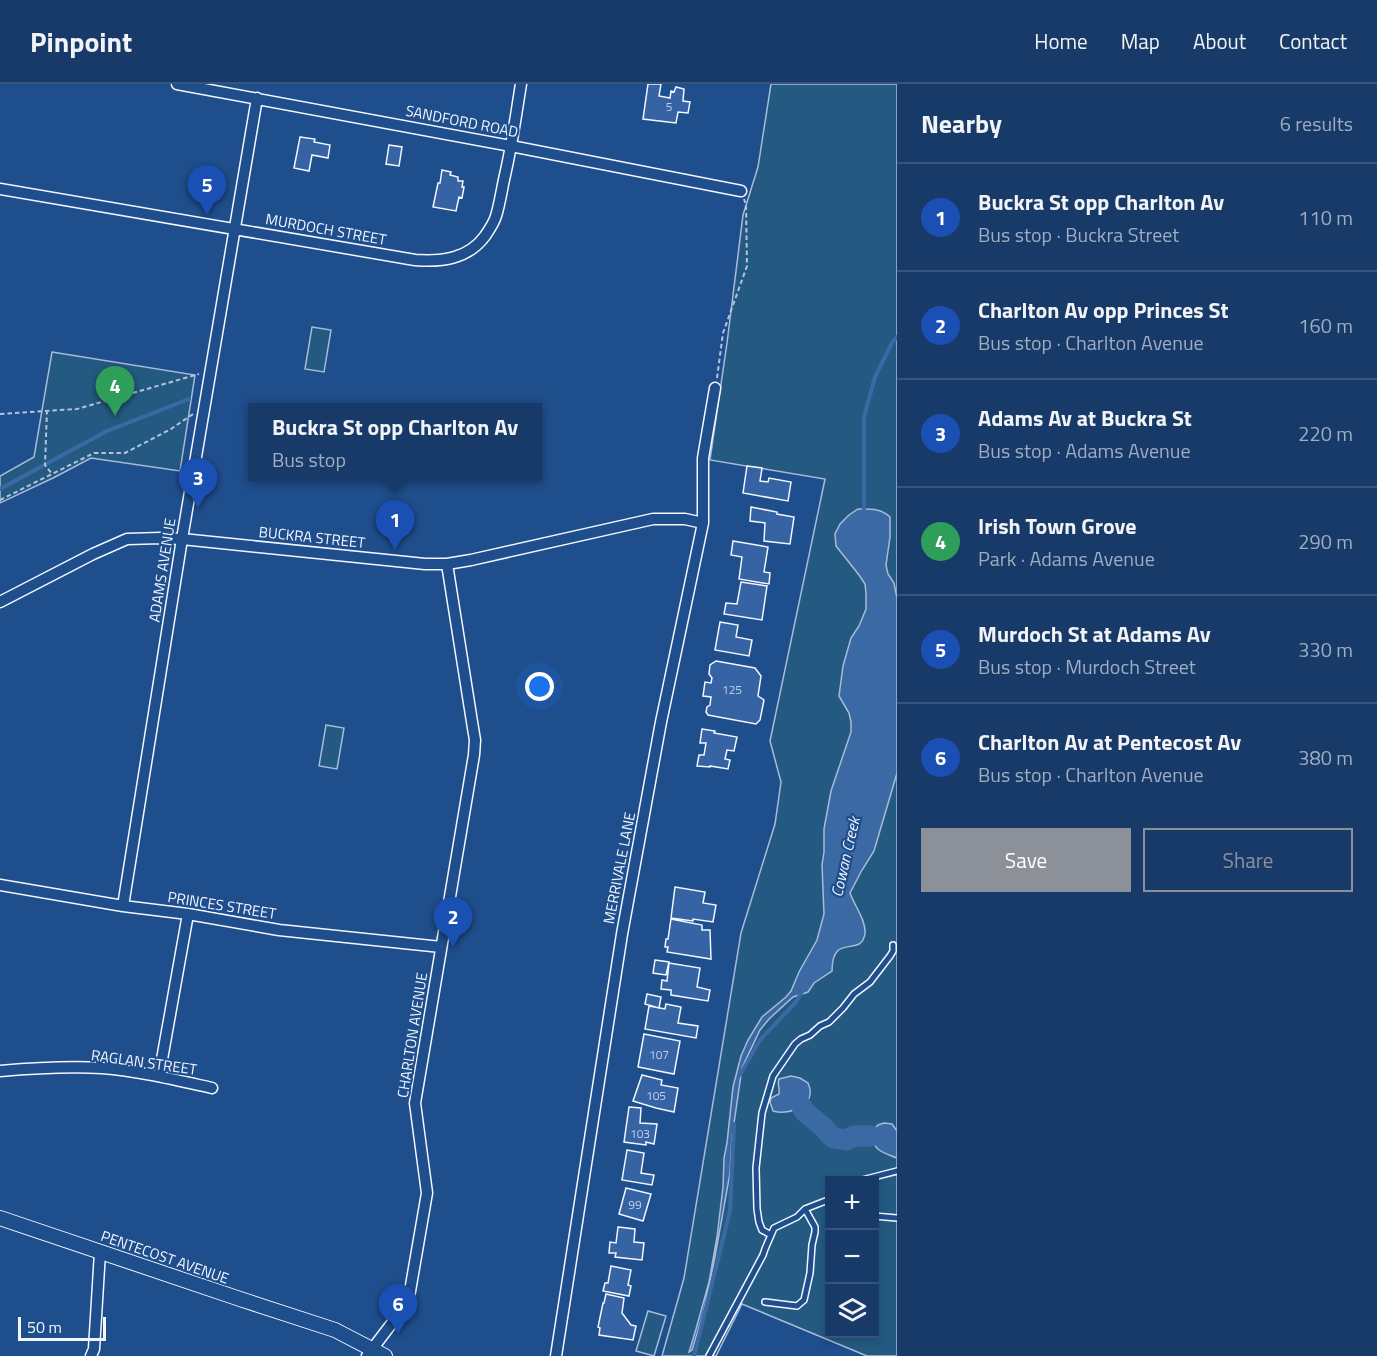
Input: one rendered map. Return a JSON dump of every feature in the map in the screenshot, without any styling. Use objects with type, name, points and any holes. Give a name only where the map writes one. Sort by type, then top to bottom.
[{"type":"street","name":"SANDFORD ROAD","points":[[177,84],[741,191]]},
{"type":"street","name":"MURDOCH STREET","points":[[0,189],[415,260],[451,259],[479,243],[496,218],[512,146],[521,84]]},
{"type":"street","name":"ADAMS AVENUE","points":[[123,906],[182,539],[257,98]]},
{"type":"street","name":"MERRIVALE LANE","points":[[555,1356],[622,934],[661,722],[703,522],[703,458],[715,388]]},
{"type":"street","name":"BUCKRA STREET","points":[[0,602],[127,539],[182,539],[425,564],[447,564],[653,519],[685,519],[703,522]]},
{"type":"street","name":"CHARLTON AVENUE","points":[[369,1354],[405,1306],[409,1297],[427,1193],[415,1103],[474,755],[475,740],[447,564]]},
{"type":"street","name":"PRINCES STREET","points":[[0,885],[279,930],[441,947]]},
{"type":"street","points":[[159,1076],[188,914]]},
{"type":"street","name":"RAGLAN STREET","points":[[0,1071],[48,1067],[103,1068],[159,1076],[212,1088]]},
{"type":"street","name":"PENTECOST AVENUE","points":[[0,1218],[302,1319],[320,1326],[369,1354],[385,1356]]},
{"type":"street","points":[[91,1356],[94,1349],[100,1252]]},
{"type":"lane","points":[[771,1235],[762,1230],[759,1222],[756,1168],[762,1113],[773,1076],[795,1044],[819,1026],[829,1022],[854,994],[870,982],[890,956],[893,945]]},
{"type":"lane","points":[[878,1176],[897,1171]]},
{"type":"lane","points":[[709,1356],[763,1255],[774,1228],[806,1209],[825,1202]]},
{"type":"lane","points":[[765,1302],[797,1306],[804,1300],[815,1232],[815,1227],[806,1209]]},
{"type":"lane","points":[[879,1216],[897,1218]]},
{"type":"path","points":[[715,388],[723,333],[747,266],[746,205],[741,191]]},
{"type":"path","points":[[0,414],[77,409],[195,375],[211,368]]},
{"type":"path","points":[[0,500],[94,453],[125,453],[171,429],[205,405]]},
{"type":"path","points":[[47,410],[45,465],[52,474]]},
{"type":"shaded area","points":[[771,84],[897,84],[897,1356],[867,1356],[742,1304],[716,1356],[662,1356],[684,1278],[741,933],[775,824],[781,782],[770,741],[825,479],[710,460],[743,215],[758,167]]},
{"type":"shaded area","points":[[312,327],[331,330],[324,372],[305,369]]},
{"type":"shaded area","points":[[52,352],[195,375],[180,471],[91,458],[0,503],[0,476],[34,457]]},
{"type":"shaded area","points":[[326,725],[344,728],[337,769],[319,766]]},
{"type":"shaded area","points":[[648,1311],[666,1316],[654,1356],[636,1351]]},
{"type":"water","points":[[858,509],[879,511],[890,517],[886,565],[888,574],[894,583],[897,598],[897,773],[874,851],[850,893],[862,918],[865,933],[859,944],[842,948],[837,952],[833,959],[832,971],[814,983],[808,992],[793,997],[769,1019],[760,1030],[742,1068],[732,1137],[730,1173],[715,1257],[703,1314],[692,1350],[689,1352],[709,1282],[717,1237],[733,1087],[741,1056],[762,1017],[791,991],[817,940],[824,914],[822,865],[824,829],[831,791],[851,732],[849,713],[839,696],[843,666],[851,638],[866,609],[865,584],[836,546],[835,534],[840,524]]},
{"type":"water","points":[[791,1076],[808,1083],[810,1091],[806,1103],[787,1112],[773,1111],[770,1102],[771,1098],[779,1094],[779,1079]]},
{"type":"water","points":[[892,1124],[897,1131],[897,1158],[879,1150],[872,1138],[872,1132],[878,1125]]},
{"type":"building","points":[[648,84],[661,84],[659,96],[670,98],[671,91],[674,92],[676,87],[684,89],[683,101],[690,102],[688,113],[678,112],[676,123],[643,119]]},
{"type":"building","points":[[300,137],[315,139],[314,142],[330,145],[328,158],[312,155],[309,171],[294,168]]},
{"type":"building","points":[[389,145],[402,147],[399,166],[386,164]]},
{"type":"building","points":[[442,170],[451,172],[450,175],[458,177],[458,181],[463,181],[462,198],[459,197],[456,211],[433,207]]},
{"type":"building","points":[[747,466],[762,468],[760,481],[768,482],[769,478],[791,482],[788,501],[743,493]]},
{"type":"building","points":[[751,507],[794,517],[790,544],[764,541],[765,523],[750,521]]},
{"type":"building","points":[[733,541],[768,547],[764,572],[770,573],[769,584],[739,579],[742,557],[731,555]]},
{"type":"building","points":[[741,582],[767,586],[762,620],[724,614],[726,603],[737,604]]},
{"type":"building","points":[[720,622],[738,625],[736,637],[752,640],[749,656],[715,650]]},
{"type":"building","points":[[716,661],[755,668],[761,676],[758,696],[764,700],[760,720],[756,724],[708,715],[706,712],[711,697],[703,696],[705,682],[711,683],[710,665]]},
{"type":"building","points":[[702,729],[737,737],[734,751],[727,750],[725,759],[730,760],[728,769],[697,766],[699,755],[704,755],[706,743],[700,743]]},
{"type":"building","points":[[675,887],[705,892],[703,903],[716,905],[713,922],[671,918]]},
{"type":"building","points":[[671,919],[702,925],[702,930],[710,930],[711,959],[667,952],[668,947],[665,947]]},
{"type":"building","points":[[655,960],[669,962],[666,975],[653,973]]},
{"type":"building","points":[[669,963],[700,968],[697,987],[710,990],[708,1001],[671,995],[671,990],[661,989],[662,980],[667,981]]},
{"type":"building","points":[[647,994],[661,997],[659,1008],[645,1004]]},
{"type":"building","points":[[666,1004],[681,1007],[678,1023],[698,1026],[696,1038],[645,1029],[649,1006],[665,1009]]},
{"type":"building","points":[[644,1034],[680,1041],[674,1074],[638,1067]]},
{"type":"building","points":[[642,1075],[662,1080],[661,1085],[678,1088],[674,1112],[633,1101]]},
{"type":"building","points":[[629,1107],[641,1108],[640,1123],[657,1124],[654,1144],[624,1142]]},
{"type":"building","points":[[627,1150],[644,1153],[641,1173],[654,1175],[652,1185],[622,1180]]},
{"type":"building","points":[[626,1188],[651,1194],[643,1221],[619,1214]]},
{"type":"building","points":[[618,1227],[635,1229],[634,1242],[644,1243],[642,1260],[615,1257],[616,1253],[609,1253],[610,1242],[616,1243]]},
{"type":"building","points":[[611,1266],[631,1270],[628,1285],[631,1286],[629,1296],[603,1291],[605,1283],[608,1283]]},
{"type":"building","points":[[606,1294],[624,1298],[622,1313],[631,1325],[636,1326],[633,1340],[599,1335],[600,1328],[598,1327]]},
{"type":"waterway","name":"Cowan Creek","points":[[864,513],[864,417],[875,377],[897,337]]},
{"type":"waterway","points":[[0,489],[107,431],[189,399]]},
{"type":"waterway","name":"Cowan Creek","points":[[740,1075],[760,1040],[796,1002],[803,990]]},
{"type":"waterway","points":[[802,1107],[834,1138],[846,1140],[854,1136],[871,1136]]},
{"type":"waterway","name":"Cowan Creek","points":[[694,1356],[730,1211],[734,1124]]},
{"type":"place","name":"Murdoch St at Adams Av","points":[[207,215]]},
{"type":"place","name":"Irish Town Grove","points":[[115,416]]},
{"type":"place","name":"Adams Av at Buckra St","points":[[198,508]]},
{"type":"place","name":"Buckra St opp Charlton Av","points":[[395,550]]},
{"type":"place","name":"Charlton Av opp Princes St","points":[[453,947]]},
{"type":"place","name":"Charlton Av at Pentecost Av","points":[[398,1334]]}]
